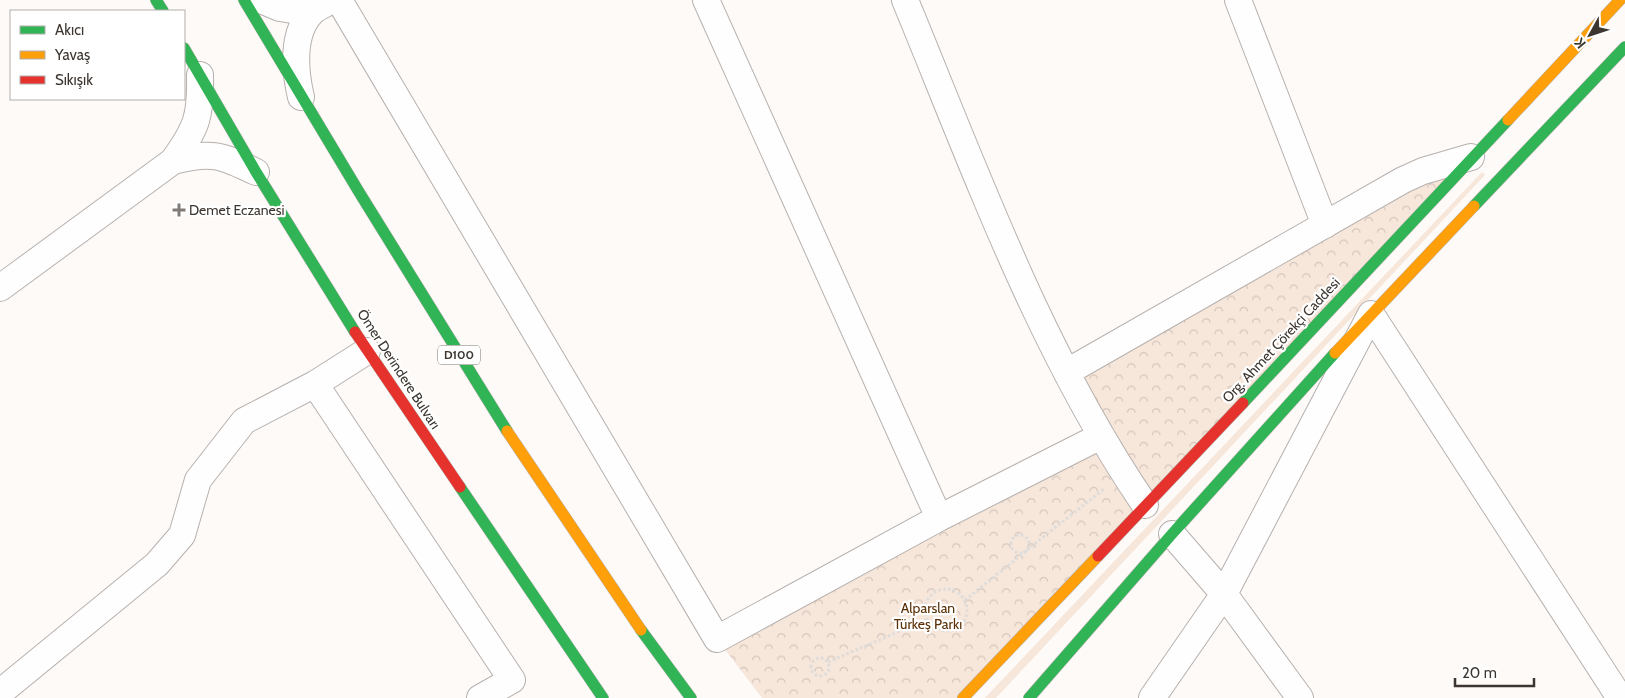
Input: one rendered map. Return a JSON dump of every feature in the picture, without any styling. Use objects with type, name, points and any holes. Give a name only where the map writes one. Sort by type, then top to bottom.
[{"type":"main road","name":"D100","points":[[244,0],[301,98],[473,378],[548,494],[661,659],[691,698]]},
{"type":"main road","name":"Org. Ahmet Çörekçi Caddesi","points":[[1029,698],[1172,534],[1371,314],[1620,0]]},
{"type":"main road","name":"Org. Ahmet Çörekçi Caddesi","points":[[963,698],[1296,347],[1485,171],[1625,47]]},
{"type":"main road","name":"Ömer Derindere Bulvarı","points":[[185,50],[256,172],[367,351],[603,698]]},
{"type":"street","points":[[261,0],[280,8],[322,6]]},
{"type":"street","points":[[339,0],[716,639],[939,518],[1101,436]]},
{"type":"street","points":[[706,0],[939,518]]},
{"type":"street","points":[[905,0],[1018,271],[1067,372],[1101,436],[1123,473],[1146,506]]},
{"type":"street","points":[[1238,0],[1325,225]]},
{"type":"street","points":[[301,98],[297,79],[297,52],[303,27],[322,6]]},
{"type":"street","points":[[0,288],[173,160],[191,134],[199,114],[200,75]]},
{"type":"street","points":[[173,160],[192,156],[223,156],[256,172]]},
{"type":"street","points":[[1067,372],[1423,170],[1485,171]]},
{"type":"street","points":[[1152,698],[1224,594],[1371,314],[1620,698]]},
{"type":"street","points":[[3,693],[157,564],[182,535],[198,480],[244,421],[315,384],[367,351]]},
{"type":"street","points":[[315,384],[512,680],[480,698]]},
{"type":"street","points":[[1172,534],[1224,594],[1300,698]]},
{"type":"path","points":[[965,600],[1123,473]]},
{"type":"path","points":[[1022,535],[1027,538],[1030,544],[1026,551],[1018,554],[1013,550],[1011,542],[1014,537],[1022,535]]},
{"type":"path","points":[[939,589],[954,590],[965,600],[967,607],[965,620],[956,630],[942,632],[936,630],[926,620],[924,605],[933,593],[939,589]]},
{"type":"path","points":[[828,662],[926,620]]},
{"type":"path","points":[[817,658],[823,658],[828,662],[829,668],[824,675],[816,675],[812,672],[812,662],[817,658]]},
{"type":"green space","name":"Alparslan Türkeş Parkı","points":[[1471,157],[963,698],[762,698],[717,639],[1100,436],[1067,372]]},
{"type":"green space","points":[[1482,172],[1485,175],[996,698],[985,698]]},
{"type":"traffic: fast","points":[[156,0],[162,10]]},
{"type":"traffic: fast","points":[[244,0],[359,192],[507,431]]},
{"type":"traffic: fast","points":[[1474,206],[1625,47]]},
{"type":"traffic: fast","points":[[185,50],[256,172],[355,332]]},
{"type":"traffic: fast","points":[[1243,403],[1508,120]]},
{"type":"traffic: fast","points":[[1029,698],[1172,534],[1335,353]]},
{"type":"traffic: fast","points":[[460,487],[603,698]]},
{"type":"traffic: fast","points":[[641,630],[691,698]]},
{"type":"traffic: slow","points":[[1508,120],[1620,0]]},
{"type":"traffic: slow","points":[[1335,353],[1474,206]]},
{"type":"traffic: slow","points":[[507,431],[641,630]]},
{"type":"traffic: slow","points":[[963,698],[1098,556]]},
{"type":"traffic: jam","points":[[355,332],[460,487]]},
{"type":"traffic: jam","points":[[1098,556],[1243,403]]},
{"type":"place","name":"Demet Eczanesi","points":[[179,210]]}]
